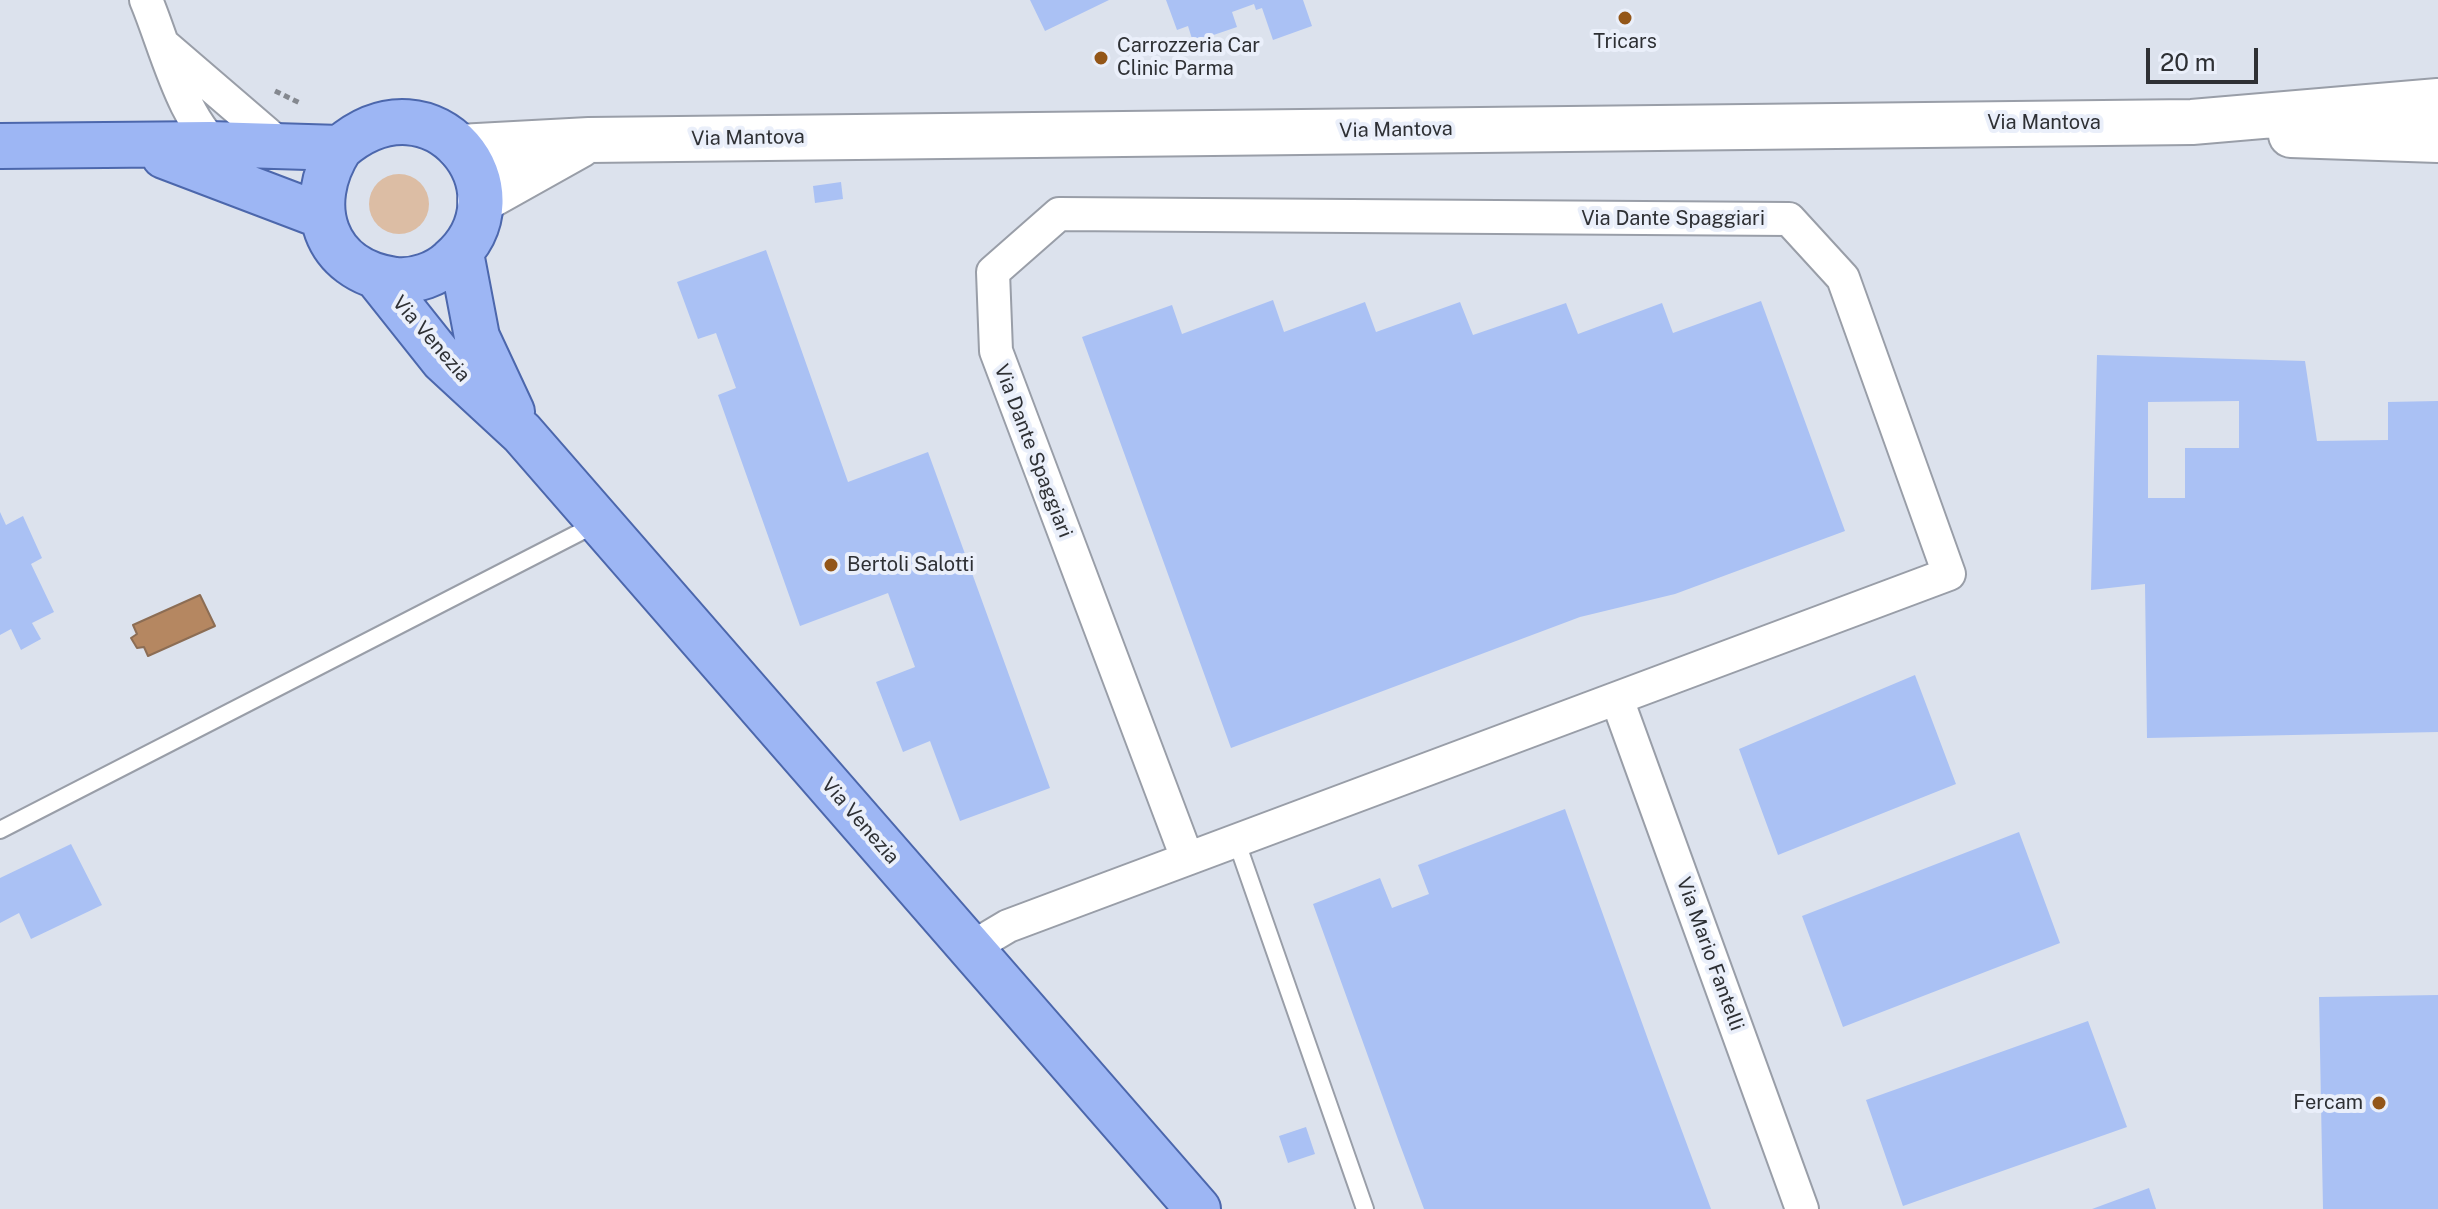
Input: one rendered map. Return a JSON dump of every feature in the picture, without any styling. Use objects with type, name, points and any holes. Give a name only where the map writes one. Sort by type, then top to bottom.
[{"type":"main road","name":"Via Mantova","points":[[459,147],[589,140],[2202,121],[2399,101],[2438,101]]},
{"type":"main road","points":[[399,120],[421,123],[442,132],[459,147],[478,181],[480,201],[472,237],[461,253],[443,268],[423,277],[400,280],[377,277],[341,254],[317,214],[324,180],[340,148],[377,123],[399,120]]},
{"type":"main road","name":"Via Mantova","points":[[2202,121],[2263,135],[2432,137]]},
{"type":"main road","name":"Via Mantova","points":[[480,201],[589,140]]},
{"type":"main road","points":[[0,146],[210,144],[340,148]]},
{"type":"main road","points":[[135,146],[317,214]]},
{"type":"main road","name":"Via Venezia","points":[[461,253],[477,337],[522,433]]},
{"type":"main road","name":"Via Venezia","points":[[377,277],[443,360],[522,433],[1198,1209]]},
{"type":"street","points":[[146,0],[180,91],[210,144],[317,214]]},
{"type":"street","points":[[166,47],[280,145]]},
{"type":"street","name":"Via Dante Spaggiari","points":[[971,948],[1008,926],[1949,574],[1843,278],[1789,219],[1059,214],[993,272],[996,351],[1187,858]]},
{"type":"street","name":"Via Mario Fantelli","points":[[1617,699],[1802,1209]]},
{"type":"lane","points":[[2202,121],[2239,107],[2438,87]]},
{"type":"lane","points":[[0,830],[600,522]]},
{"type":"lane","points":[[1236,840],[1365,1209]]},
{"type":"shaded area","points":[[399,174],[421,182],[429,204],[421,226],[399,234],[377,226],[369,204],[377,182]]},
{"type":"shaded area","points":[[200,595],[215,626],[148,656],[144,647],[137,648],[131,638],[137,634],[133,625]]},
{"type":"building","points":[[1030,0],[1109,0],[1045,31]]},
{"type":"building","points":[[1166,0],[1303,0],[1312,26],[1273,40],[1262,8],[1256,10],[1254,4],[1232,12],[1237,27],[1193,42],[1188,26],[1177,30]]},
{"type":"building","points":[[841,182],[843,199],[815,203],[813,186]]},
{"type":"building","points":[[766,250],[848,482],[928,452],[1050,788],[960,821],[930,741],[903,752],[876,682],[915,667],[888,593],[800,626],[718,395],[736,388],[716,333],[698,339],[677,282]]},
{"type":"building","points":[[1273,300],[1284,332],[1365,302],[1376,332],[1460,302],[1473,335],[1566,303],[1578,334],[1662,303],[1673,333],[1761,301],[1845,531],[1675,594],[1580,617],[1231,748],[1082,337],[1172,305],[1182,334]]},
{"type":"building","points":[[2097,355],[2305,361],[2317,441],[2388,440],[2388,402],[2438,401],[2438,732],[2147,738],[2145,584],[2091,590]],"holes":[[[2239,401],[2239,448],[2185,448],[2185,498],[2148,498],[2148,402]]]},
{"type":"building","points":[[0,512],[6,525],[23,516],[42,558],[31,564],[54,612],[32,623],[41,639],[21,650],[11,629],[0,635]]},
{"type":"building","points":[[1915,675],[1956,784],[1778,855],[1739,749]]},
{"type":"building","points":[[1565,809],[1711,1209],[1424,1209],[1399,1142],[1313,904],[1380,878],[1392,908],[1429,894],[1418,865]]},
{"type":"building","points":[[2019,832],[2060,943],[1843,1027],[1802,916]]},
{"type":"building","points":[[71,844],[102,905],[31,939],[19,913],[0,923],[0,878]]},
{"type":"building","name":"Fercam","points":[[2438,995],[2438,1209],[2323,1209],[2319,997]]},
{"type":"building","points":[[2088,1021],[2127,1127],[1903,1206],[1866,1100]]},
{"type":"building","points":[[1306,1127],[1315,1154],[1288,1163],[1279,1136]]},
{"type":"building","points":[[2149,1188],[2156,1209],[2092,1209]]},
{"type":"place","name":"Tricars","points":[[1625,18]]},
{"type":"place","name":"Carrozzeria Car Clinic Parma","points":[[1101,58]]},
{"type":"place","name":"Bertoli Salotti","points":[[831,565]]},
{"type":"place","name":"Fercam","points":[[2379,1103]]}]
